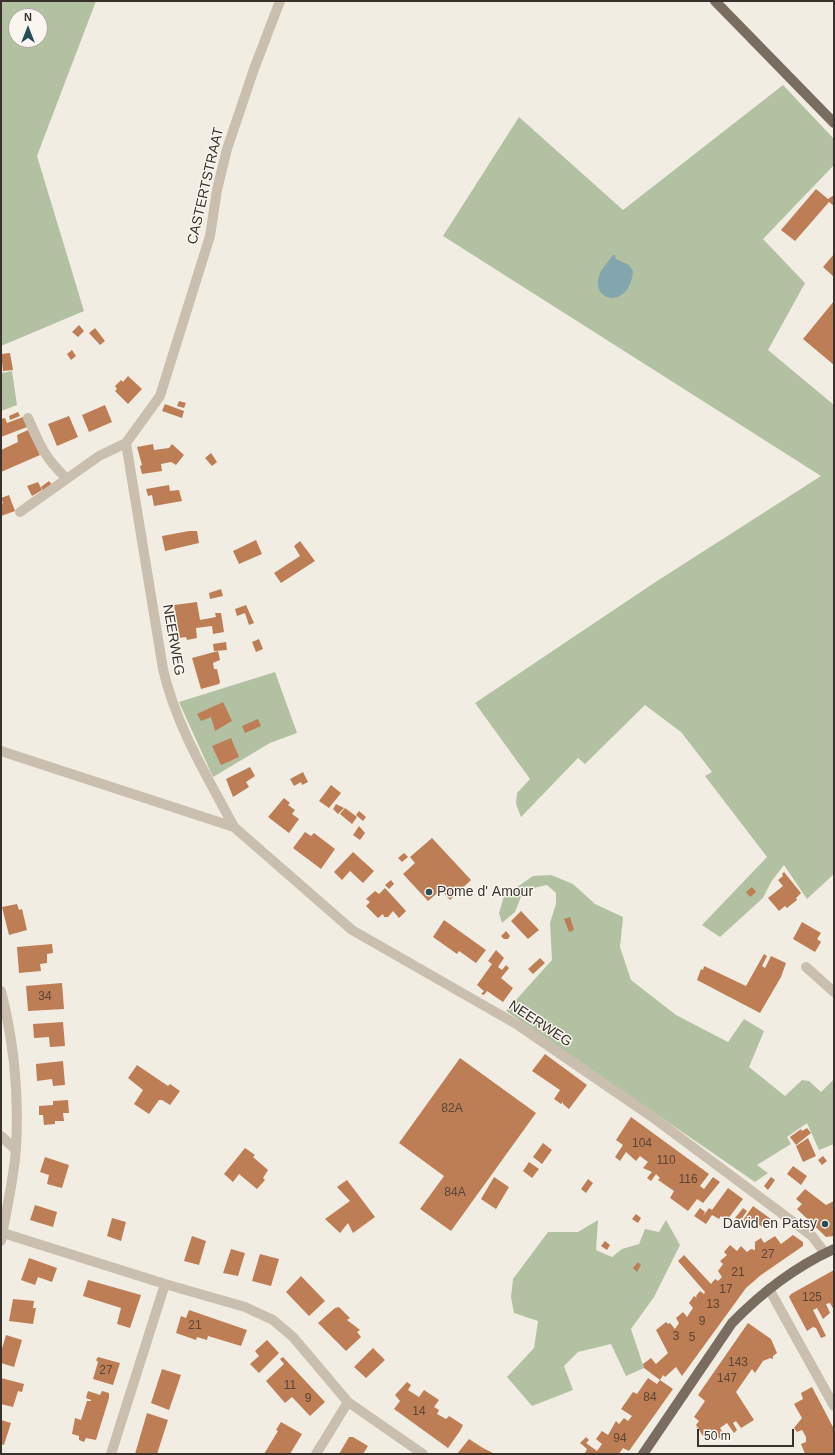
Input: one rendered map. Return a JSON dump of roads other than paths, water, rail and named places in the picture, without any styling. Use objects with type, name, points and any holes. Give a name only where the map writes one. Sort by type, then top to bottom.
[{"type":"main road","points":[[715,1],[834,123]]},
{"type":"main road","points":[[643,1454],[732,1323],[747,1307],[769,1289],[799,1267],[830,1251]]},
{"type":"street","name":"CASTERTSTRAAT","points":[[126,443],[160,396],[210,236],[217,190],[227,149],[254,70],[280,1]]},
{"type":"street","points":[[28,418],[40,446],[50,463],[66,478]]},
{"type":"street","points":[[20,512],[99,456],[126,443]]},
{"type":"street","name":"NEERWEG","points":[[126,443],[168,692],[181,726],[234,827],[352,930],[518,1025],[651,1116],[830,1251]]},
{"type":"street","name":"NEERWEG","points":[[1,752],[234,827]]},
{"type":"street","points":[[806,967],[834,992]]},
{"type":"street","points":[[1,991],[8,1019],[17,1113],[16,1150],[2,1237],[245,1307],[273,1320],[293,1337],[348,1402],[423,1454]]},
{"type":"street","points":[[1,1136],[16,1150]]},
{"type":"street","points":[[112,1454],[165,1284]]},
{"type":"street","points":[[769,1289],[834,1406]]},
{"type":"street","points":[[316,1454],[348,1402]]},
{"type":"water","points":[[613,255],[615,255],[616,259],[629,265],[633,271],[630,283],[625,292],[612,298],[605,296],[601,292],[598,285],[600,273]]},
{"type":"place","name":"Pome d' Amour","points":[[429,892]]},
{"type":"place","name":"David en Patsy","points":[[825,1224]]}]
